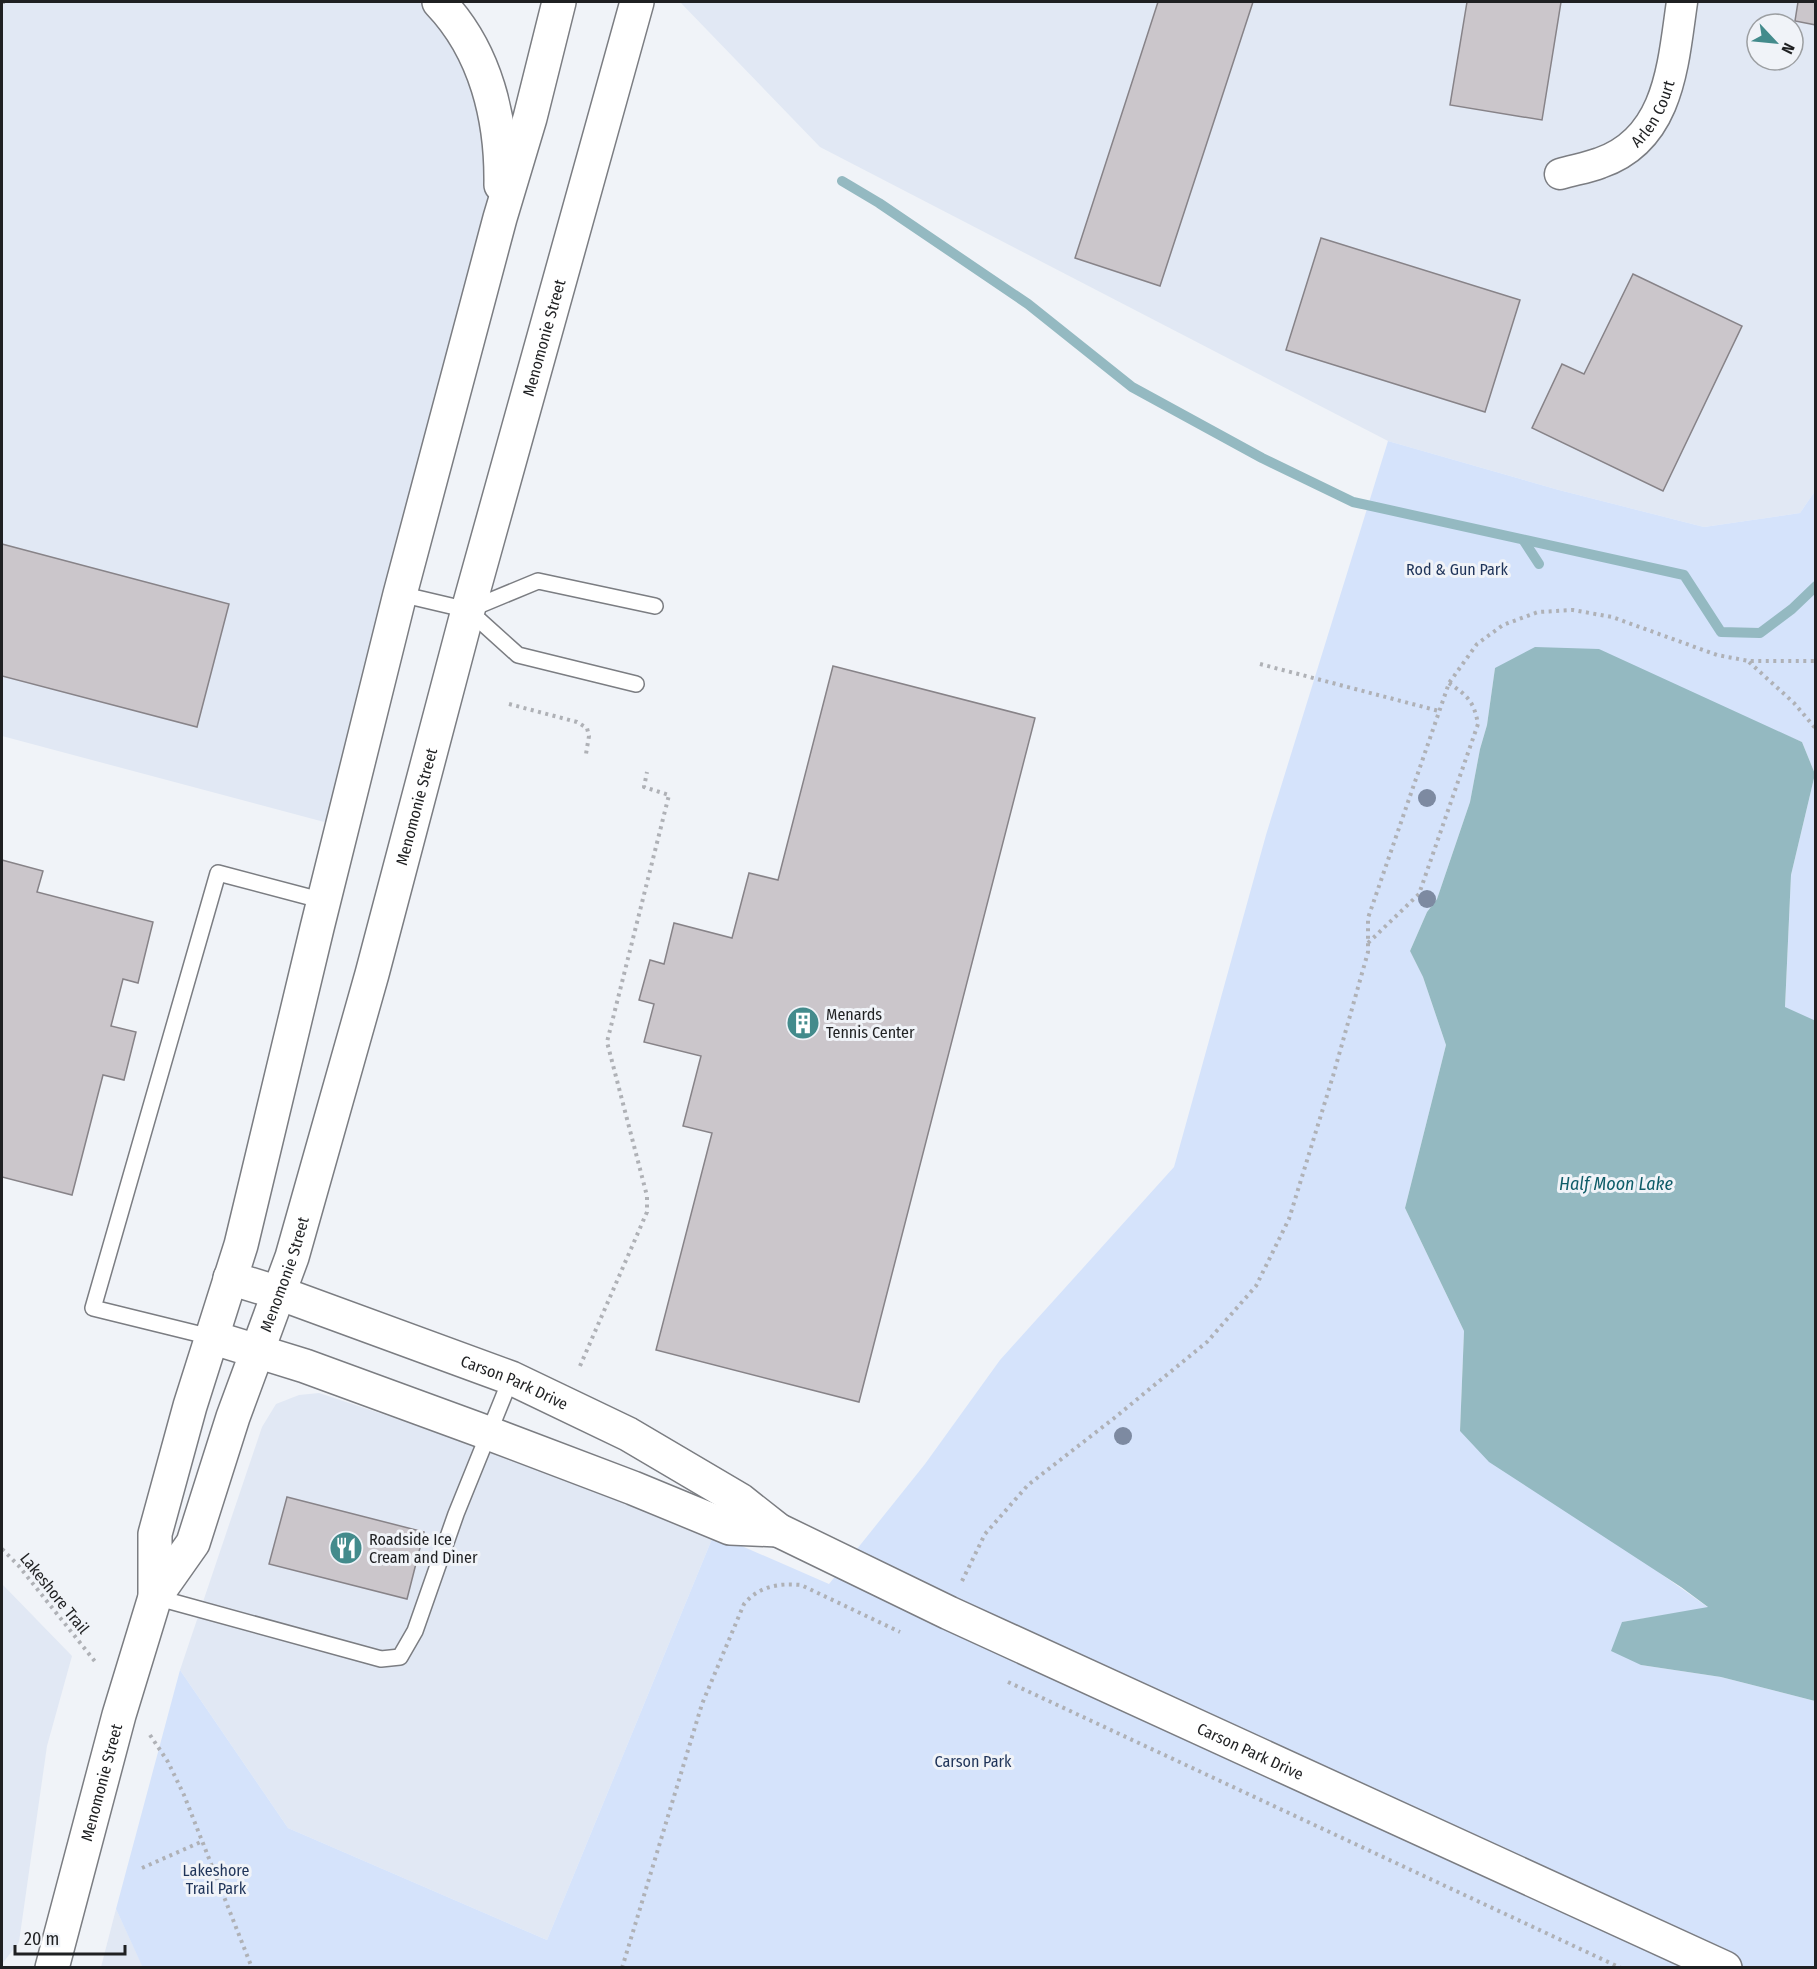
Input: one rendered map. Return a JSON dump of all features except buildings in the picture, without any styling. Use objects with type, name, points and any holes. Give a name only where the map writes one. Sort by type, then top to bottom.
[{"type":"main road","points":[[439,2],[451,14],[475,50],[490,90],[498,125],[501,156],[500,218]]},
{"type":"main road","name":"Menomonie Street","points":[[52,1968],[119,1715],[155,1597],[154,1534],[211,1336],[244,1234],[400,594],[500,218],[530,118],[559,2]]},
{"type":"main road","name":"Menomonie Street","points":[[155,1597],[193,1544],[233,1417],[296,1245],[372,974],[468,610],[637,2]]},
{"type":"main road","name":"Carson Park Drive","points":[[231,1278],[279,1293],[511,1378],[628,1434],[741,1500],[778,1530],[949,1613],[1725,1968]]},
{"type":"main road","name":"Carson Park Drive","points":[[211,1336],[305,1366],[488,1433],[730,1528],[778,1530]]},
{"type":"street","name":"Arlen Court","points":[[1560,174],[1602,163],[1633,145],[1649,128],[1661,107],[1671,74],[1682,2]]},
{"type":"lane","points":[[468,610],[538,581],[655,606]]},
{"type":"lane","points":[[400,594],[468,610],[518,655],[636,684]]},
{"type":"lane","points":[[211,1336],[93,1308],[218,873],[324,901]]},
{"type":"lane","points":[[155,1597],[381,1659],[400,1657],[415,1631],[456,1514],[511,1378]]},
{"type":"path","points":[[959,1587],[985,1534],[1028,1485],[1208,1342],[1256,1286],[1289,1219],[1365,963],[1368,951],[1368,918],[1449,683],[1476,644],[1503,625],[1538,612],[1573,610],[1612,617],[1717,655],[1749,661],[1815,661]]},
{"type":"path","points":[[1749,661],[1794,703],[1815,729]]},
{"type":"path","points":[[1260,664],[1439,711]]},
{"type":"path","points":[[1367,944],[1419,894],[1478,724],[1476,709],[1466,695],[1449,683]]},
{"type":"path","points":[[509,704],[578,722],[587,728],[589,736],[586,754]]},
{"type":"path","points":[[580,1366],[647,1212],[647,1196],[607,1042],[669,795],[644,787],[647,772]]},
{"type":"path","name":"Lakeshore Trail","points":[[2,1550],[18,1565],[88,1653]]},
{"type":"path","points":[[622,1968],[702,1704],[744,1604],[751,1596],[770,1586],[801,1585],[902,1633]]},
{"type":"path","points":[[1007,1682],[1621,1968]]},
{"type":"path","points":[[159,1747],[184,1795],[252,1968]]},
{"type":"path","points":[[142,1868],[203,1841]]},
{"type":"shaded area","points":[[2,2],[439,2],[501,160],[343,827],[2,736]]},
{"type":"shaded area","points":[[680,2],[1815,2],[1815,491],[1800,513],[1704,527],[1559,490],[1388,441],[820,147]]},
{"type":"shaded area","points":[[319,1393],[482,1447],[714,1534],[547,1940],[288,1828],[180,1670],[262,1427],[276,1404],[299,1395]]},
{"type":"shaded area","points":[[2,1584],[72,1656],[47,1746],[19,1942],[2,1964]]},
{"type":"shaded area","points":[[116,1909],[143,1967],[101,1967]]},
{"type":"green space","points":[[1388,441],[1559,490],[1704,527],[1800,513],[1815,491],[1815,774],[1802,742],[1739,715],[1495,668],[1487,725],[1470,802],[1437,899],[1427,912],[1410,951],[1423,977],[1446,1045],[1405,1208],[1464,1331],[1460,1431],[1709,1608],[1622,1622],[1641,1665],[1721,1677],[1815,1701],[1815,1967],[143,1968],[116,1909],[180,1670],[288,1828],[547,1940],[714,1534],[829,1584],[925,1464],[1000,1360],[1174,1167],[1266,835]]},
{"type":"green space","points":[[1815,774],[1815,1021],[1785,1008],[1791,875]]},
{"type":"water","name":"Half Moon Lake","points":[[1535,647],[1599,649],[1802,742],[1815,774],[1791,875],[1785,1007],[1816,1021],[1815,1701],[1721,1677],[1641,1665],[1611,1651],[1622,1622],[1708,1607],[1489,1462],[1460,1431],[1464,1331],[1405,1208],[1446,1045],[1423,977],[1410,951],[1427,912],[1437,899],[1470,802],[1487,725],[1495,668]]},
{"type":"waterway","points":[[842,181],[879,203],[1028,304],[1132,387],[1262,458],[1353,502],[1684,575],[1721,632],[1760,633],[1792,609],[1816,586]]},
{"type":"waterway","points":[[1524,541],[1539,564]]},
{"type":"place","name":"Menards Tennis Center","points":[[803,1023]]},
{"type":"place","name":"Roadside Ice Cream and Diner","points":[[346,1548]]},
{"type":"park label","name":"Rod & Gun Park","points":[[1457,569]]},
{"type":"park label","name":"Carson Park","points":[[973,1761]]},
{"type":"park label","name":"Lakeshore Trail Park","points":[[216,1879]]}]
